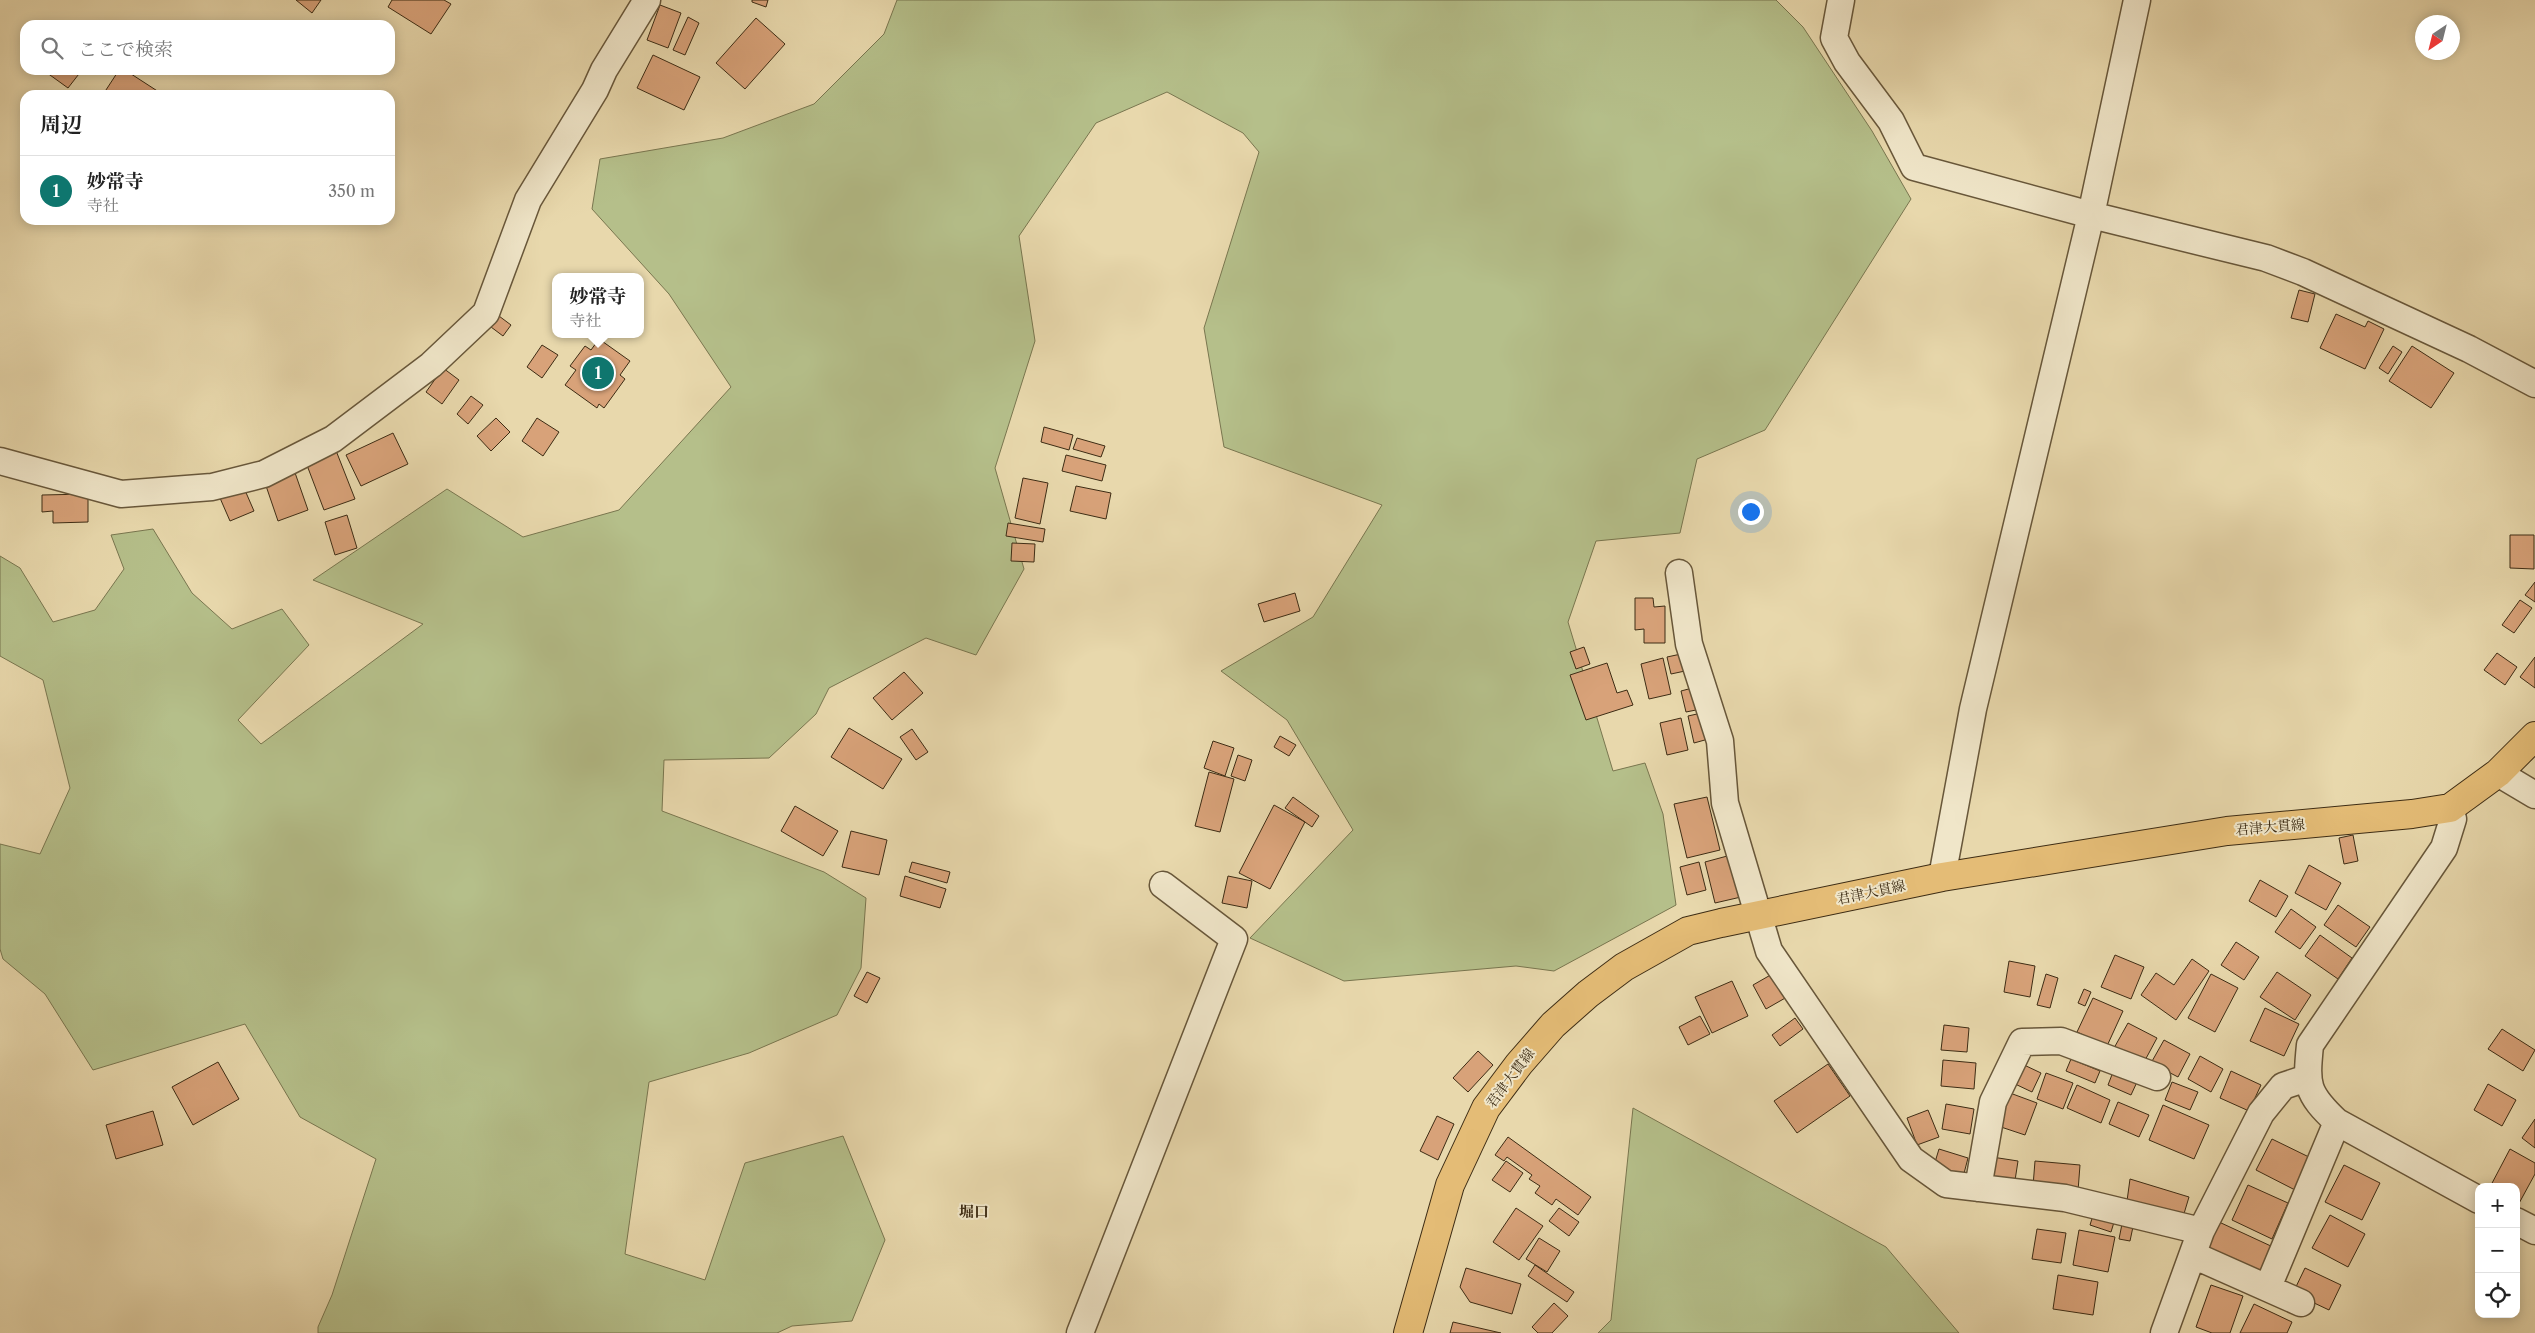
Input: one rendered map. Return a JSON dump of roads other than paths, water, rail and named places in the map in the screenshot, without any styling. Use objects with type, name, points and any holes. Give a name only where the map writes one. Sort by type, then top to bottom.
[{"type":"main road","name":"君津大貫線","points":[[1408,1333],[1450,1185],[1486,1108],[1519,1064],[1553,1025],[1588,994],[1624,967],[1688,931],[1942,878],[2227,831],[2412,814],[2450,808],[2498,774],[2535,736]]},
{"type":"street","points":[[0,461],[121,494],[212,486],[264,474],[333,439],[432,365],[486,313],[528,200],[596,90],[604,70],[647,0]]},
{"type":"street","points":[[1841,0],[1834,38],[1847,62],[1890,121],[1914,167],[2090,215],[2266,258],[2304,272],[2460,345],[2535,384]]},
{"type":"street","points":[[1942,878],[1973,709],[2090,215],[2137,0]]},
{"type":"street","points":[[1679,573],[1688,644],[1720,741],[1725,803],[1770,951],[1911,1160],[1946,1184],[2065,1198],[2197,1243],[2268,1288],[2300,1303]]},
{"type":"street","points":[[2498,774],[2535,795]]},
{"type":"street","points":[[2450,808],[2453,819],[2444,848],[2310,1044],[2307,1078],[2318,1104],[2338,1122],[2475,1198]]},
{"type":"street","points":[[1080,1333],[1234,938],[1163,885]]},
{"type":"street","points":[[1978,1188],[1993,1102],[2022,1042],[2061,1041],[2156,1077]]},
{"type":"street","points":[[2164,1333],[2197,1243],[2261,1113],[2283,1086],[2307,1078]]},
{"type":"street","points":[[2268,1288],[2338,1122]]},
{"type":"street","points":[[2520,1223],[2535,1232]]},
{"type":"place","name":"妙常寺","points":[[598,373]]},
{"type":"district","name":"堀口","points":[[974,1211]]}]
